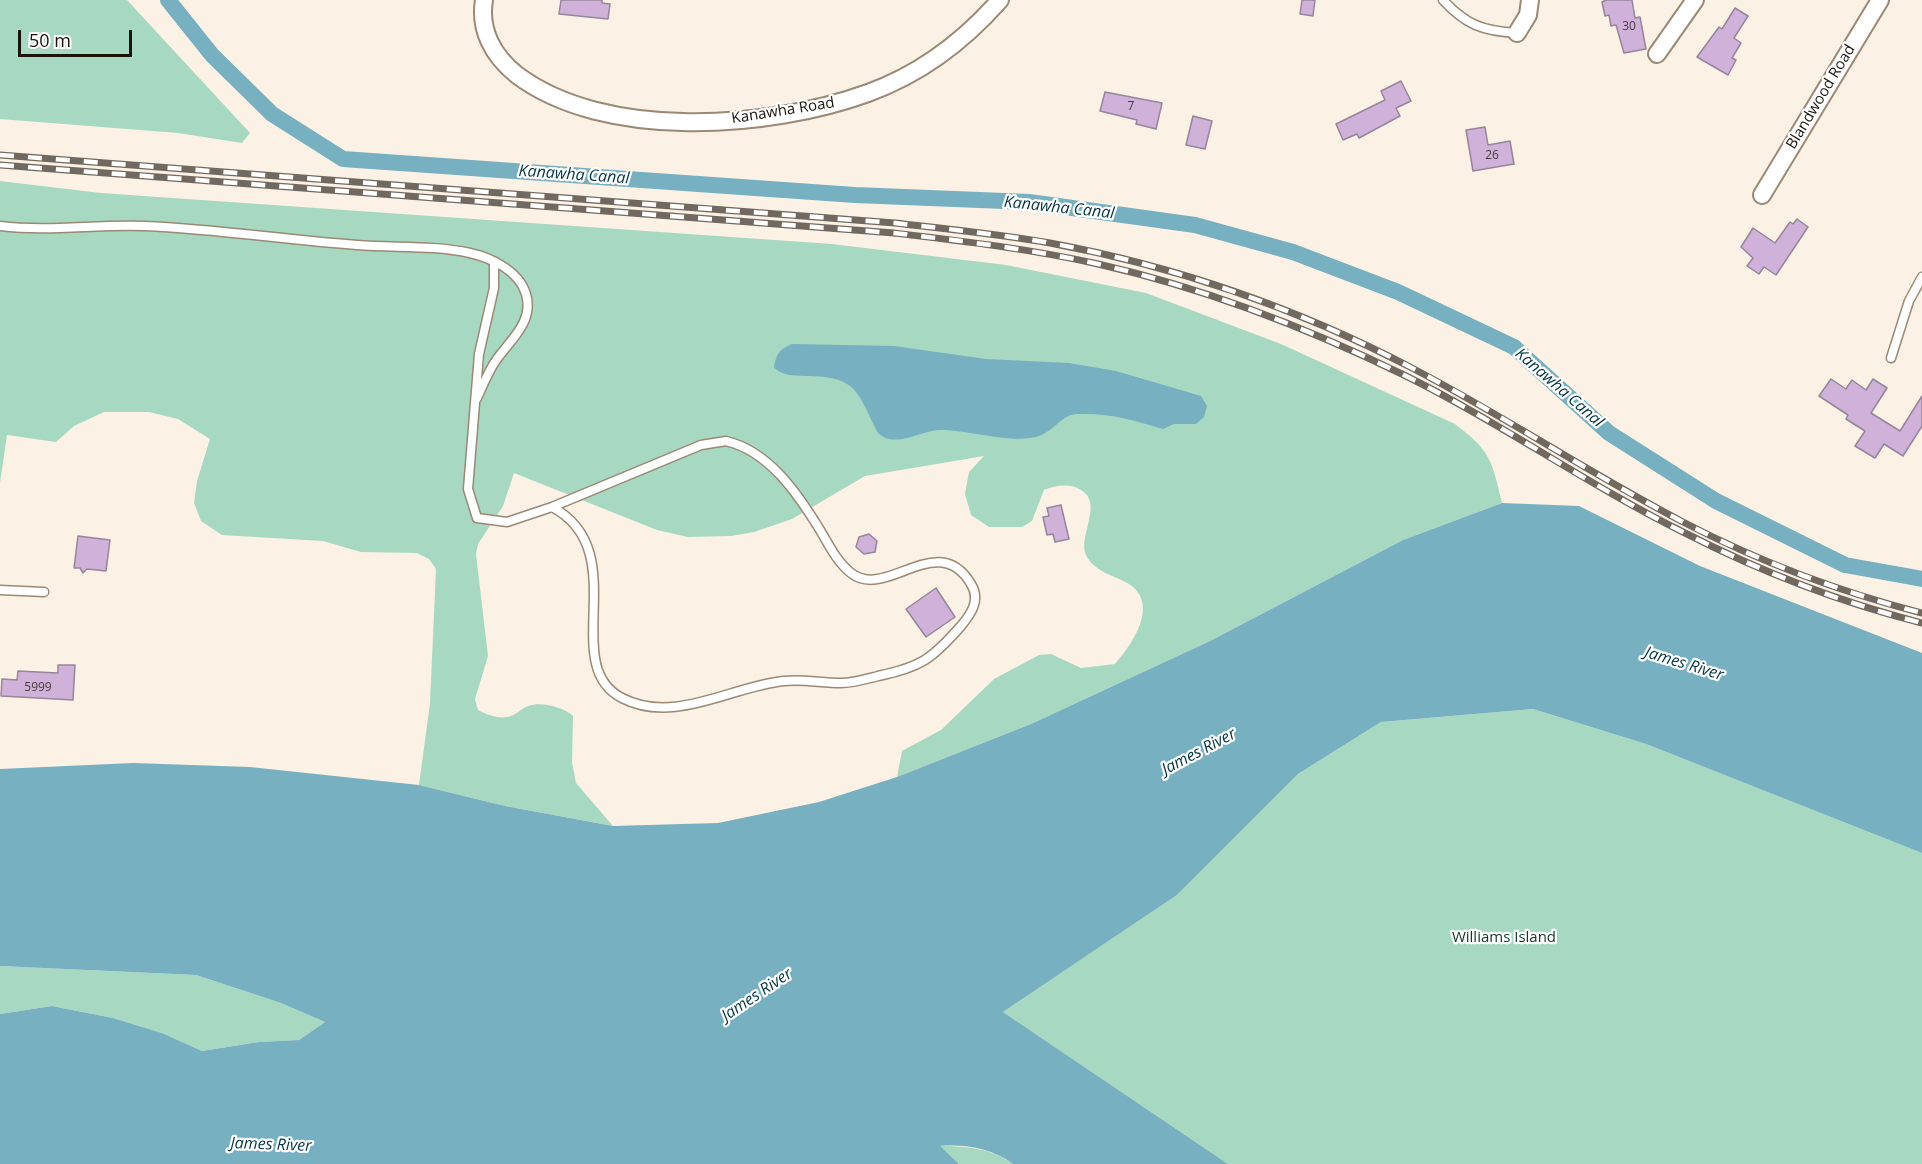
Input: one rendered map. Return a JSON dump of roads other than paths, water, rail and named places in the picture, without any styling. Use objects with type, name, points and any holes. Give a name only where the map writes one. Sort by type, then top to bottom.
[{"type":"street","name":"Kanawha Road","points":[[484,0],[484,28],[487,38],[510,69],[538,88],[572,105],[598,112],[639,118],[724,121],[809,110],[870,93],[931,63],[964,38],[1000,0]]},
{"type":"street","points":[[1517,33],[1528,15],[1530,0]]},
{"type":"street","points":[[1658,54],[1695,0]]},
{"type":"street","name":"Blandwood Road","points":[[1762,195],[1880,0]]},
{"type":"lane","points":[[1443,0],[1460,18],[1489,31],[1517,33]]},
{"type":"lane","points":[[0,226],[49,230],[135,226],[167,227],[301,241],[444,249],[472,253],[494,262],[515,275],[527,295],[528,307],[520,331],[493,365],[477,398]]},
{"type":"lane","points":[[494,262],[494,288],[479,354],[468,489],[477,518],[507,522],[552,507],[701,445],[726,441],[754,451],[787,483],[832,550],[852,574],[870,580],[918,565],[945,563],[964,574],[973,586],[974,606],[970,615],[936,652],[911,669],[852,682],[783,681],[680,706],[641,706],[611,691],[597,671],[594,651],[596,591],[592,564],[581,532],[572,519],[552,507]]},
{"type":"lane","points":[[1891,358],[1909,301],[1922,277]]},
{"type":"lane","points":[[0,590],[44,592]]},
{"type":"water","points":[[792,344],[894,346],[986,359],[1069,363],[1116,371],[1201,396],[1207,406],[1204,417],[1196,424],[1174,424],[1163,429],[1111,416],[1078,414],[1067,417],[1044,434],[1029,438],[1003,438],[939,430],[908,438],[885,438],[878,433],[859,397],[845,383],[822,377],[788,375],[774,368],[779,353]]},
{"type":"water","name":"James River","points":[[1502,503],[1579,506],[1700,566],[1922,653],[1922,853],[1646,744],[1533,709],[1381,722],[1298,774],[1177,895],[1003,1012],[1228,1164],[1013,1164],[987,1151],[969,1147],[940,1146],[959,1164],[0,1164],[0,1014],[52,1006],[113,1018],[162,1033],[202,1051],[259,1042],[299,1040],[325,1022],[281,1003],[196,975],[0,966],[0,769],[133,763],[250,767],[419,785],[505,806],[613,826],[718,823],[819,802],[897,777],[1031,724],[1210,641],[1403,540]]},
{"type":"waterway","name":"Kanawha Canal","points":[[168,0],[212,55],[272,114],[343,159],[855,195],[1029,202],[1195,225],[1293,252],[1398,292],[1514,347],[1609,433],[1716,501],[1845,565],[1922,579]]},
{"type":"railway","points":[[0,155],[895,223],[1011,237],[1097,253],[1190,277],[1236,292],[1325,327],[1446,386],[1683,522],[1740,550],[1800,574],[1891,605],[1922,613]]},
{"type":"railway","points":[[0,165],[894,233],[971,242],[1098,264],[1216,297],[1369,358],[1441,394],[1648,514],[1712,546],[1800,584],[1891,615],[1922,623]]},
{"type":"park label","name":"Williams Island","points":[[1504,938]]}]
